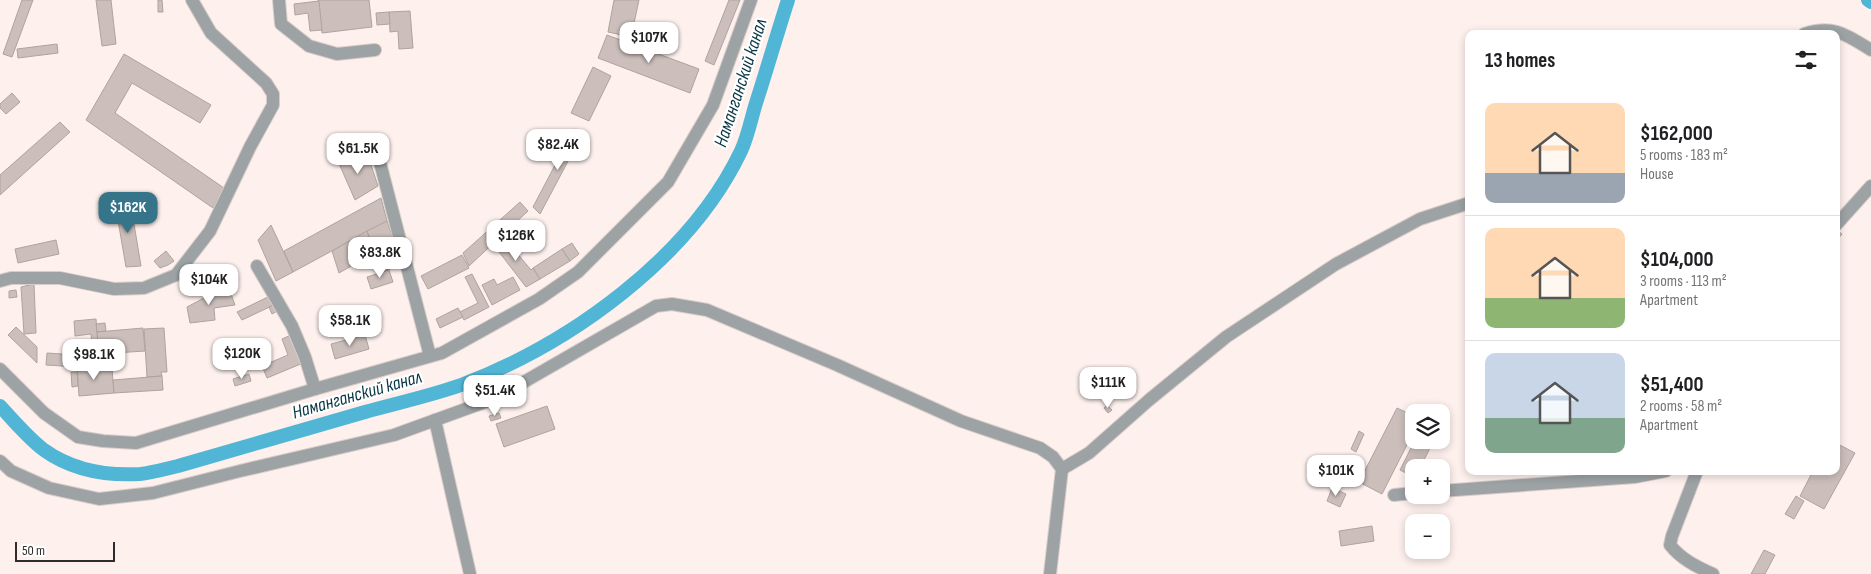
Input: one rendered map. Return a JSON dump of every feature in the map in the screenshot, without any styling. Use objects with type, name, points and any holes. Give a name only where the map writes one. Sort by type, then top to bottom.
[{"type":"street","points":[[0,281],[12,278],[60,278],[114,289],[144,288],[176,275],[210,231],[273,105],[273,94],[266,83],[211,33],[192,0]]},
{"type":"street","points":[[279,0],[281,24],[310,46],[337,54],[374,50]]},
{"type":"street","points":[[0,369],[44,413],[78,437],[136,443],[442,353],[539,299],[578,272],[668,182],[713,105],[751,0]]},
{"type":"street","points":[[1840,33],[1871,50]]},
{"type":"street","points":[[377,151],[430,356]]},
{"type":"street","points":[[1840,221],[1871,186]]},
{"type":"street","points":[[1062,469],[1089,453],[1149,400],[1226,337],[1336,264],[1420,219],[1465,204]]},
{"type":"street","points":[[257,266],[292,326],[305,357],[315,389]]},
{"type":"street","points":[[0,460],[10,471],[50,488],[99,499],[153,493],[394,435],[496,398],[656,306],[672,304],[708,310],[837,365],[960,421],[1040,448],[1053,457],[1062,469],[1050,574]]},
{"type":"street","points":[[435,420],[470,574]]},
{"type":"street","points":[[1450,490],[1645,475]]},
{"type":"street","points":[[1695,475],[1670,545],[1677,554],[1713,574]]},
{"type":"street","points":[[1394,495],[1405,494]]},
{"type":"building","points":[[22,0],[33,0],[12,57],[3,54]]},
{"type":"building","points":[[96,0],[111,0],[116,44],[102,46]]},
{"type":"building","points":[[158,0],[162,0],[163,12],[158,12]]},
{"type":"building","points":[[318,0],[369,0],[372,27],[322,33]]},
{"type":"building","points":[[614,0],[639,0],[631,37],[608,32]]},
{"type":"building","points":[[729,0],[740,0],[714,65],[705,61]]},
{"type":"building","points":[[319,1],[322,30],[310,31],[308,13],[295,15],[294,4]]},
{"type":"building","points":[[410,11],[413,48],[399,49],[398,31],[390,32],[389,12]]},
{"type":"building","points":[[389,12],[390,24],[377,25],[376,13]]},
{"type":"building","points":[[634,25],[664,34],[662,46],[631,37]]},
{"type":"building","points":[[607,35],[699,69],[690,93],[598,58]]},
{"type":"building","points":[[57,44],[58,53],[18,58],[17,49]]},
{"type":"building","points":[[124,54],[211,105],[200,123],[132,83],[115,113],[224,188],[213,208],[86,120]]},
{"type":"building","points":[[593,67],[611,76],[589,121],[571,113]]},
{"type":"building","points":[[12,93],[20,102],[6,114],[0,108],[0,104]]},
{"type":"building","points":[[60,122],[70,132],[0,195],[0,175]]},
{"type":"building","points":[[574,129],[583,133],[540,214],[533,207]]},
{"type":"building","points":[[348,150],[356,165],[368,156],[378,186],[355,200],[337,159]]},
{"type":"building","points":[[381,198],[387,221],[293,272],[284,251]]},
{"type":"building","points":[[130,200],[141,266],[126,267],[115,203]]},
{"type":"building","points":[[520,202],[528,211],[469,266],[463,253]]},
{"type":"building","points":[[387,221],[402,265],[381,272],[367,231]]},
{"type":"building","points":[[271,225],[293,272],[276,281],[258,240]]},
{"type":"building","points":[[367,231],[374,253],[339,273],[332,251]]},
{"type":"building","points":[[502,235],[531,270],[533,268],[540,279],[526,287],[493,244]]},
{"type":"building","points":[[56,240],[59,254],[18,263],[15,249]]},
{"type":"building","points":[[572,243],[579,254],[570,261],[562,249]]},
{"type":"building","points":[[562,249],[570,261],[540,279],[533,268]]},
{"type":"building","points":[[166,251],[174,261],[160,268],[154,261]]},
{"type":"building","points":[[462,255],[469,268],[428,289],[421,276]]},
{"type":"building","points":[[389,270],[393,282],[371,289],[367,277]]},
{"type":"building","points":[[472,274],[489,307],[464,320],[460,312],[478,303],[465,277]]},
{"type":"building","points":[[513,277],[520,290],[492,305],[482,285],[494,279],[497,285]]},
{"type":"building","points":[[34,284],[36,333],[24,334],[21,287]]},
{"type":"building","points":[[217,284],[220,295],[231,294],[235,305],[214,308],[215,320],[190,323],[187,307],[204,298]]},
{"type":"building","points":[[16,290],[17,297],[9,298],[9,291]]},
{"type":"building","points":[[272,295],[276,304],[242,320],[237,312]]},
{"type":"building","points":[[276,304],[279,310],[272,314],[269,307]]},
{"type":"building","points":[[458,308],[463,317],[440,328],[436,319]]},
{"type":"building","points":[[96,319],[98,344],[92,345],[91,334],[75,336],[74,321]]},
{"type":"building","points":[[105,323],[106,331],[97,332],[96,324]]},
{"type":"building","points":[[16,327],[37,347],[37,363],[8,335]]},
{"type":"building","points":[[143,328],[145,351],[99,354],[97,332]]},
{"type":"building","points":[[164,328],[167,372],[161,372],[162,376],[147,377],[144,329]]},
{"type":"building","points":[[291,335],[303,363],[267,378],[262,366],[288,355],[282,339]]},
{"type":"building","points":[[365,335],[369,349],[335,359],[331,344]]},
{"type":"building","points":[[47,353],[76,355],[77,367],[46,365]]},
{"type":"building","points":[[90,363],[90,371],[112,369],[114,393],[79,396],[77,364]]},
{"type":"building","points":[[71,372],[77,372],[78,386],[72,387]]},
{"type":"building","points":[[249,374],[251,381],[235,386],[233,379]]},
{"type":"building","points":[[162,376],[163,390],[114,393],[113,380]]},
{"type":"building","points":[[1107,405],[1112,410],[1108,413],[1104,408]]},
{"type":"building","points":[[547,406],[555,429],[504,447],[496,424]]},
{"type":"building","points":[[1397,408],[1405,412],[1405,449],[1382,494],[1359,482]]},
{"type":"building","points":[[499,413],[501,418],[491,421],[489,416]]},
{"type":"building","points":[[1359,431],[1364,434],[1356,452],[1351,449]]},
{"type":"building","points":[[1840,445],[1855,453],[1824,509],[1800,496],[1811,475],[1840,475]]},
{"type":"building","points":[[1410,449],[1430,449],[1424,459],[1406,459]]},
{"type":"building","points":[[1405,460],[1405,472],[1400,470]]},
{"type":"building","points":[[1350,461],[1356,464],[1351,476],[1345,473]]},
{"type":"building","points":[[1332,488],[1346,494],[1340,507],[1327,501]]},
{"type":"building","points":[[1796,496],[1804,501],[1794,519],[1785,514]]},
{"type":"building","points":[[1372,526],[1374,541],[1341,546],[1339,531]]},
{"type":"building","points":[[1764,550],[1775,555],[1765,574],[1751,574]]},
{"type":"waterway","name":"Наманганский канал","points":[[0,406],[38,445],[55,457],[78,467],[102,473],[140,474],[178,466],[437,393],[502,368],[544,346],[584,321],[623,293],[659,261],[691,227],[719,190],[741,151],[788,0]]}]
